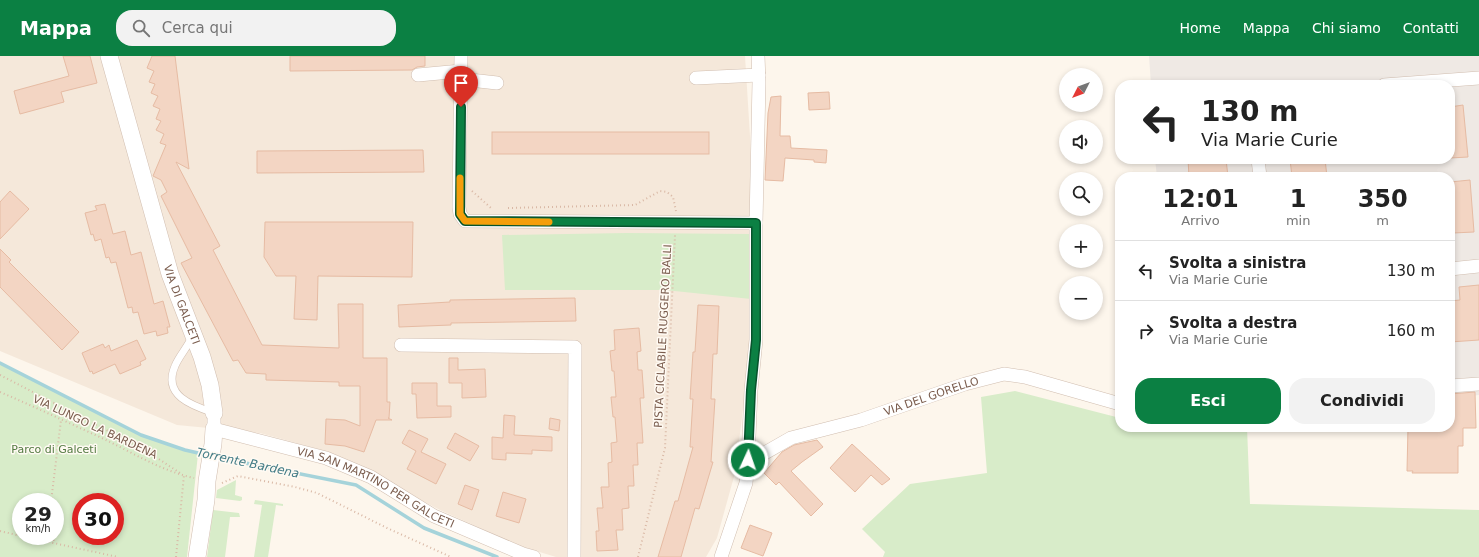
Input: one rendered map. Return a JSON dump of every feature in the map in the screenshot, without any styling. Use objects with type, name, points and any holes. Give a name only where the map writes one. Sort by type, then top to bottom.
[{"type":"street","name":"VIA DI GALCETI","points":[[109,56],[170,274],[202,357],[210,386],[214,429],[198,557]]},
{"type":"street","points":[[461,56],[459,207],[463,220],[472,222],[756,223]]},
{"type":"street","points":[[721,557],[746,484],[748,460],[751,390],[756,340],[758,56]]},
{"type":"street","points":[[418,75],[461,75],[497,83]]},
{"type":"street","points":[[696,78],[759,75]]},
{"type":"street","points":[[1452,80],[1479,78]]},
{"type":"street","points":[[1455,268],[1479,266]]},
{"type":"street","points":[[401,346],[575,347],[574,557]]},
{"type":"street","name":"VIA DEL GORELLO","points":[[748,460],[756,458],[791,438],[861,420],[965,384],[1004,374],[1025,377],[1115,403]]},
{"type":"street","points":[[1455,386],[1479,384]]},
{"type":"street","name":"VIA SAN MARTINO PER GALCETI","points":[[214,429],[326,458],[371,477],[434,516],[523,554],[534,557]]},
{"type":"lane","points":[[193,335],[186,350],[179,358],[174,368],[172,378],[174,390],[179,397],[214,429]]},
{"type":"path","points":[[472,191],[491,208],[499,208]]},
{"type":"path","name":"PISTA CICLABILE RUGGERO BALLI","points":[[507,208],[634,206],[660,191],[667,192],[674,197],[676,205],[676,222],[665,448],[638,557]]},
{"type":"path","points":[[0,375],[144,450],[184,475],[176,557]]},
{"type":"path","name":"VIA LUNGO LA BARDENA","points":[[0,392],[149,462],[184,475]]},
{"type":"path","points":[[52,493],[61,420]]},
{"type":"path","points":[[208,474],[220,484],[238,476],[295,487],[317,493],[450,557]]},
{"type":"path","points":[[0,531],[12,534]]},
{"type":"path","points":[[63,545],[118,557]]},
{"type":"shaded area","points":[[0,56],[745,56],[750,136],[751,346],[735,473],[717,538],[706,557],[556,557],[520,546],[440,510],[329,452],[260,433],[177,425],[0,351]]},
{"type":"shaded area","points":[[1149,56],[1479,56],[1479,395],[1455,397],[1455,172],[1156,172],[1156,164],[1455,164],[1455,80],[1151,80]]},
{"type":"green space","points":[[627,233],[751,234],[751,299],[665,290],[505,290],[502,235]]},
{"type":"green space","name":"Parco di Galceti","points":[[0,363],[141,435],[198,454],[187,557],[0,557]]},
{"type":"green space","points":[[1015,391],[1115,417],[1115,432],[1247,432],[1250,504],[1479,510],[1479,557],[883,557],[885,552],[862,529],[910,484],[987,473],[981,397]]},
{"type":"green space","points":[[236,480],[235,495],[242,497],[242,500],[216,498],[217,490]]},
{"type":"green space","points":[[255,500],[283,504],[283,506],[276,505],[268,557],[254,557],[262,505],[254,504]]},
{"type":"green space","points":[[213,510],[239,513],[240,517],[230,517],[225,557],[207,557]]},
{"type":"building","points":[[63,56],[90,56],[97,83],[61,92],[64,102],[20,114],[14,91],[69,76]]},
{"type":"building","points":[[152,56],[175,56],[189,169],[176,162],[220,246],[213,250],[262,345],[339,348],[338,304],[363,304],[363,358],[387,358],[387,402],[390,402],[388,418],[392,420],[376,420],[364,452],[345,446],[325,444],[326,419],[345,420],[360,426],[360,386],[339,386],[339,382],[266,380],[266,374],[246,373],[238,360],[233,361],[181,263],[192,258],[161,196],[167,192],[161,180],[153,176],[166,145],[160,143],[164,134],[156,130],[161,121],[156,119],[160,109],[153,106],[158,96],[151,93],[155,84],[149,82],[154,71],[147,68]]},
{"type":"building","points":[[290,56],[425,56],[425,66],[417,67],[412,70],[290,71]]},
{"type":"building","points":[[829,92],[830,109],[809,110],[808,93]]},
{"type":"building","points":[[781,96],[780,136],[790,136],[791,148],[827,150],[826,163],[814,162],[814,160],[785,158],[783,181],[765,180],[768,113],[771,97]]},
{"type":"building","points":[[1463,105],[1468,157],[1455,158],[1455,106]]},
{"type":"building","points":[[492,132],[709,132],[709,154],[492,154]]},
{"type":"building","points":[[423,150],[424,172],[257,173],[257,151]]},
{"type":"building","points":[[1188,164],[1227,164],[1227,172],[1189,172]]},
{"type":"building","points":[[1291,164],[1326,164],[1326,172],[1291,172]]},
{"type":"building","points":[[1470,180],[1474,232],[1455,233],[1455,182]]},
{"type":"building","points":[[10,191],[29,209],[0,239],[0,202]]},
{"type":"building","points":[[105,204],[113,234],[125,231],[131,255],[141,252],[154,304],[163,301],[170,327],[167,327],[168,333],[157,336],[156,331],[144,334],[138,312],[133,313],[132,307],[128,308],[116,262],[111,263],[109,257],[106,258],[101,239],[95,241],[93,234],[91,235],[85,213],[97,210],[95,206]]},
{"type":"building","points":[[265,222],[413,222],[412,277],[318,276],[317,320],[294,319],[296,276],[276,276],[264,257]]},
{"type":"building","points":[[0,249],[11,260],[9,262],[79,332],[62,350],[0,287]]},
{"type":"building","points":[[1479,285],[1479,340],[1455,342],[1455,300],[1460,300],[1459,287]]},
{"type":"building","points":[[575,298],[576,321],[451,323],[451,325],[399,327],[398,305],[450,302],[450,300]]},
{"type":"building","points":[[698,305],[719,306],[717,354],[713,354],[711,399],[715,399],[711,462],[713,462],[699,509],[695,508],[681,557],[658,557],[675,501],[678,501],[693,447],[690,447],[693,399],[690,399]]},
{"type":"building","points":[[639,328],[641,351],[637,352],[638,370],[642,370],[644,398],[640,398],[643,443],[637,443],[638,465],[633,465],[634,486],[628,486],[629,508],[622,509],[623,530],[616,530],[618,550],[597,551],[596,531],[599,531],[597,508],[603,508],[601,487],[609,487],[608,463],[612,462],[611,443],[617,442],[615,417],[613,417],[611,397],[616,397],[614,371],[612,371],[610,351],[615,350],[614,330]]},
{"type":"building","points":[[137,340],[146,359],[140,362],[141,365],[120,374],[115,364],[93,374],[92,371],[90,372],[82,353],[103,344],[105,348],[109,345],[111,351]]},
{"type":"building","points":[[449,358],[458,358],[458,370],[485,369],[486,397],[462,398],[462,383],[449,383]]},
{"type":"building","points":[[412,383],[437,383],[437,406],[451,406],[451,417],[417,418],[416,394],[412,394]]},
{"type":"building","points":[[1475,392],[1476,428],[1463,428],[1463,446],[1458,446],[1458,473],[1412,473],[1413,471],[1407,471],[1408,432],[1455,432],[1455,394]]},
{"type":"building","points":[[504,415],[515,416],[514,435],[552,437],[552,451],[532,450],[532,454],[506,453],[506,460],[492,459],[492,437],[503,438]]},
{"type":"building","points":[[550,418],[560,420],[559,431],[549,429]]},
{"type":"building","points":[[409,430],[428,439],[421,452],[446,464],[436,484],[407,469],[416,451],[402,443]]},
{"type":"building","points":[[455,433],[479,446],[470,461],[447,448]]},
{"type":"building","points":[[817,440],[823,447],[791,471],[823,504],[811,516],[779,482],[776,485],[764,473],[782,452],[794,445]]},
{"type":"building","points":[[852,444],[890,479],[882,485],[871,475],[855,492],[830,468]]},
{"type":"building","points":[[465,485],[479,490],[472,510],[458,504]]},
{"type":"building","points":[[503,492],[526,499],[519,523],[496,516]]},
{"type":"building","points":[[750,525],[772,533],[763,556],[741,548]]},
{"type":"waterway","name":"Torrente Bardena","points":[[0,363],[141,435],[185,450],[207,455]]},
{"type":"waterway","name":"Torrente Bardena","points":[[215,457],[356,485],[424,528],[497,557]]},
{"type":"slow traffic","points":[[460,178],[460,214],[463,220],[467,222],[549,222]]},
{"type":"route","points":[[461,107],[460,214],[463,220],[467,222],[756,223],[756,340],[751,390],[748,460]]}]
